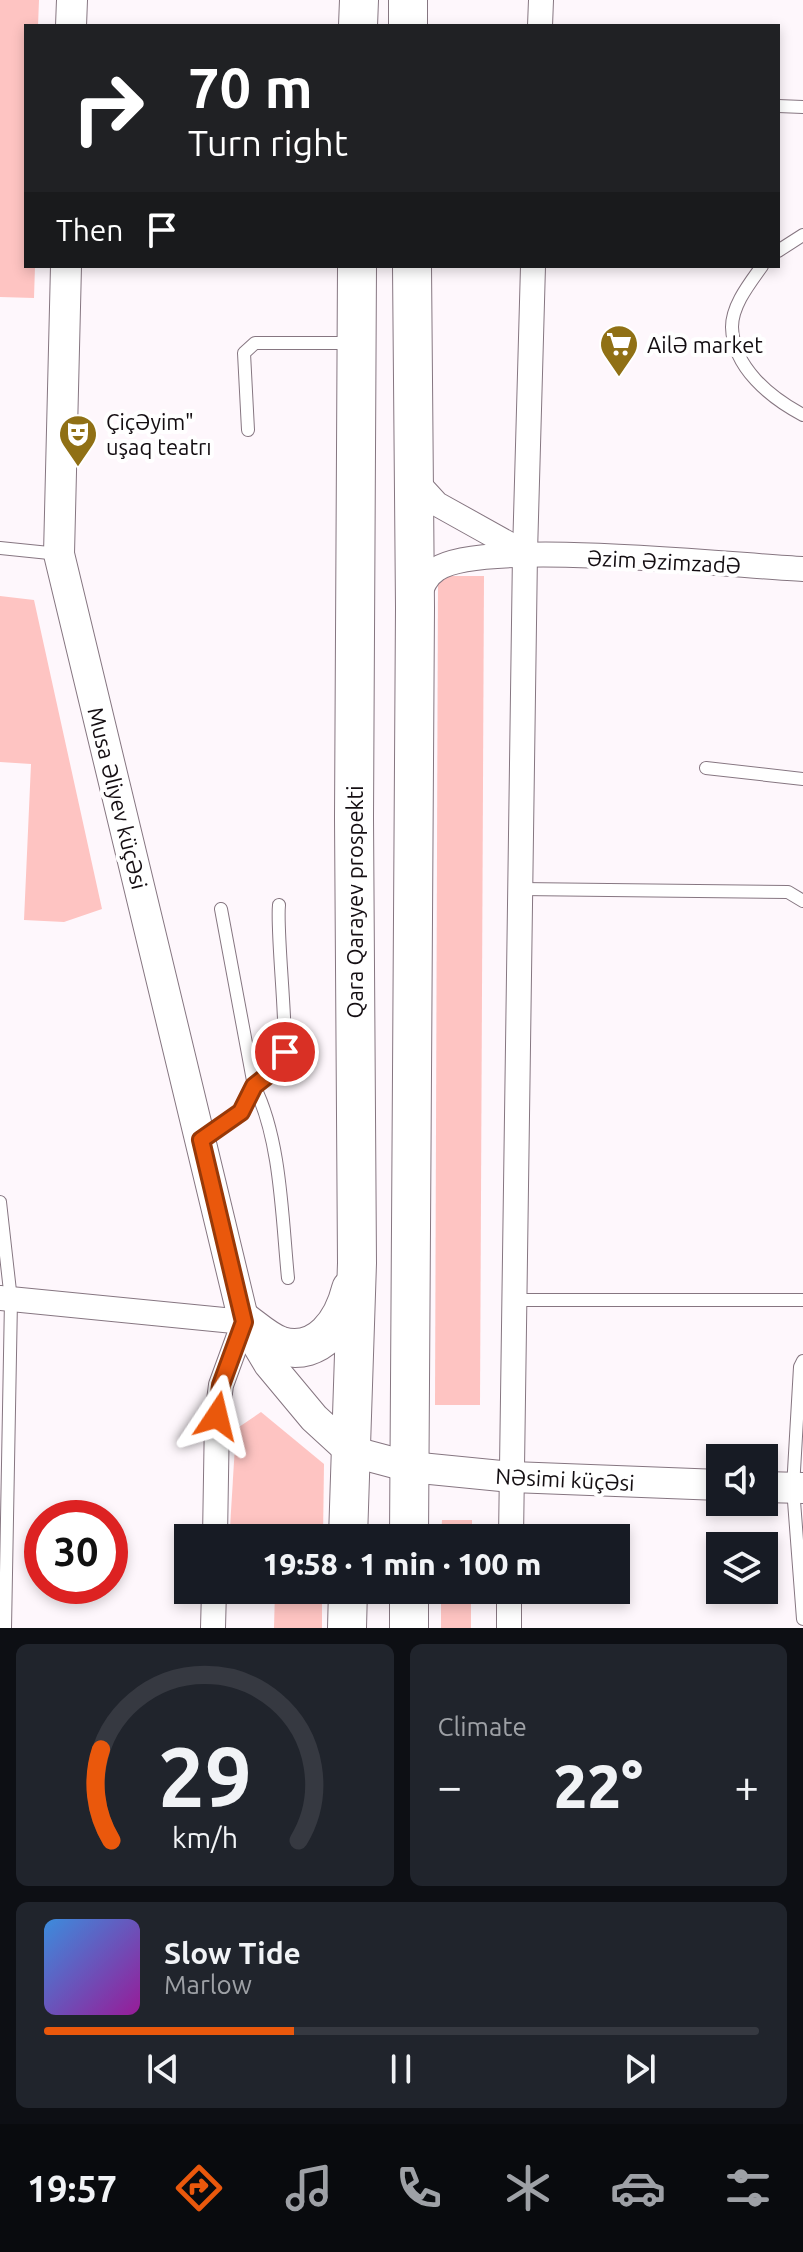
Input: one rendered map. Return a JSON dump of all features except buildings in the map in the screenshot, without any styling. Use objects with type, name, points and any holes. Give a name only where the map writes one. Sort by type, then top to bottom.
[{"type":"main road","points":[[358,24],[359,0]]},
{"type":"main road","points":[[408,0],[408,24]]},
{"type":"main road","name":"Qara Qarayev prospekti","points":[[348,1524],[357,1263],[354,818],[357,268]]},
{"type":"main road","points":[[409,1524],[415,608],[412,268]]},
{"type":"main road","points":[[244,1322],[278,1346],[301,1347],[323,1339],[338,1322],[349,1297],[357,1263]]},
{"type":"main road","points":[[347,1628],[348,1604]]},
{"type":"main road","points":[[409,1604],[409,1628]]},
{"type":"street","points":[[71,24],[72,0]]},
{"type":"street","points":[[540,24],[541,0]]},
{"type":"street","name":"Musa Əliyev küçəsi","points":[[66,268],[59,554],[244,1322],[269,1364],[314,1418],[350,1451]]},
{"type":"street","points":[[511,1524],[525,553],[533,268]]},
{"type":"street","points":[[415,480],[437,504],[525,553]]},
{"type":"street","name":"Əzim Əzimzadə","points":[[415,608],[423,585],[436,569],[456,561],[525,553],[803,569]]},
{"type":"street","points":[[5,1299],[244,1322],[221,1385],[217,1416],[215,1524]]},
{"type":"street","name":"Nəsimi küçəsi","points":[[350,1451],[410,1467],[512,1477],[706,1484]]},
{"type":"street","points":[[213,1628],[214,1604]]},
{"type":"street","points":[[509,1604],[509,1628]]},
{"type":"lane","points":[[780,106],[803,107]]},
{"type":"lane","points":[[780,250],[803,235]]},
{"type":"lane","points":[[761,268],[741,295],[732,327],[742,362],[772,399],[803,415]]},
{"type":"lane","points":[[248,430],[244,353],[255,343],[357,343]]},
{"type":"lane","points":[[0,548],[59,554]]},
{"type":"lane","points":[[706,768],[803,779]]},
{"type":"lane","points":[[520,889],[788,892],[803,901]]},
{"type":"lane","points":[[201,1140],[241,1112],[254,1086],[268,1075],[285,1052],[277,930],[279,905]]},
{"type":"lane","points":[[221,909],[254,1086],[263,1103],[278,1185],[288,1278]]},
{"type":"lane","points":[[0,1202],[5,1299],[5,1628]]},
{"type":"lane","points":[[514,1300],[803,1300]]},
{"type":"lane","points":[[803,1361],[787,1487],[803,1619]]},
{"type":"shaded area","points":[[0,0],[39,0],[38,24],[24,24],[24,268],[35,268],[34,298],[0,297]]},
{"type":"shaded area","points":[[438,576],[484,576],[480,1405],[435,1405]]},
{"type":"shaded area","points":[[0,596],[34,600],[102,909],[64,922],[24,920],[31,764],[0,762]]},
{"type":"shaded area","points":[[261,1412],[324,1464],[323,1524],[230,1524],[236,1429]]},
{"type":"shaded area","points":[[442,1520],[472,1520],[472,1524],[442,1524]]},
{"type":"shaded area","points":[[275,1604],[322,1604],[322,1628],[274,1628]]},
{"type":"shaded area","points":[[441,1604],[471,1604],[471,1628],[441,1628]]},
{"type":"place","name":"Ailə market","points":[[619,378]]},
{"type":"place","name":"Çiçəyim\" uşaq teatrı","points":[[78,468]]},
{"type":"route","points":[[217,1416],[221,1385],[244,1322],[201,1140],[241,1112],[254,1086],[268,1075],[285,1052]]}]
